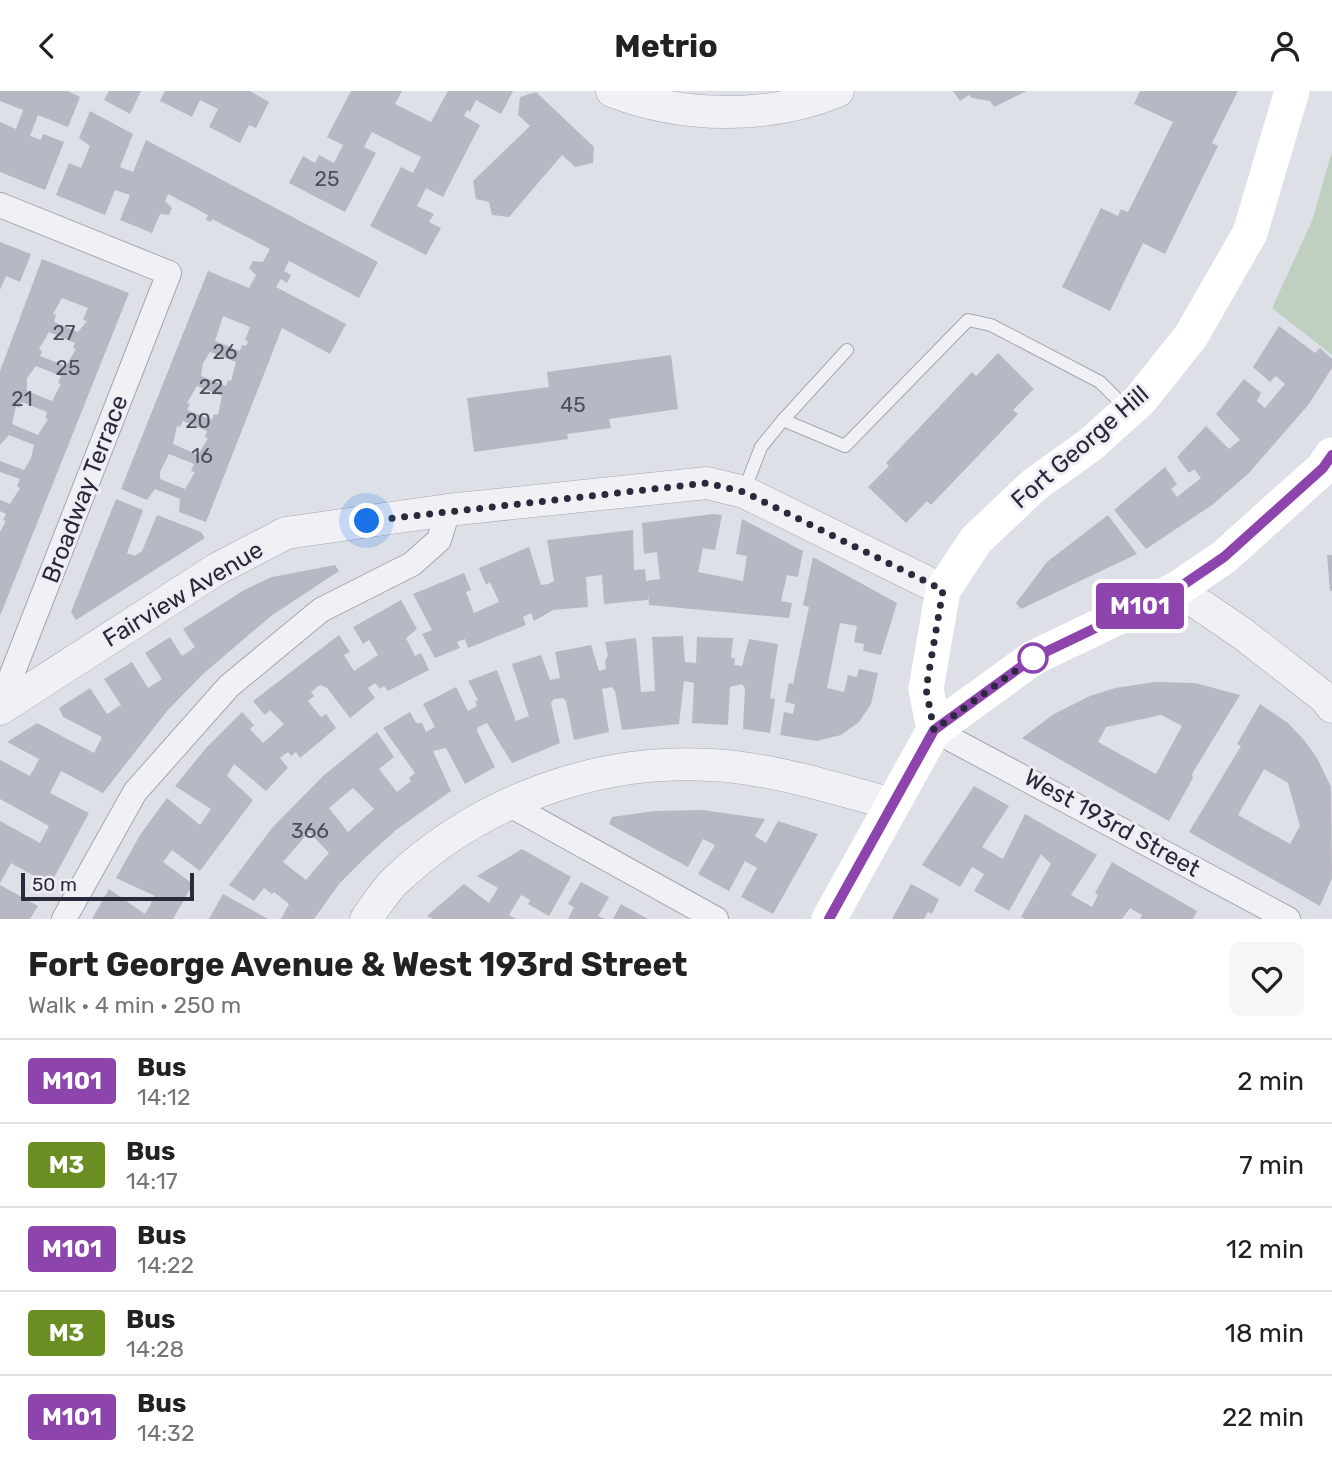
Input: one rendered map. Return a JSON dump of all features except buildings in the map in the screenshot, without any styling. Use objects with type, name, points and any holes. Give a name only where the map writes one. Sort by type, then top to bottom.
[{"type":"main road","name":"Fort George Hill","points":[[934,730],[926,689],[943,590],[976,540],[1034,485],[1090,445],[1129,410],[1191,336],[1251,233],[1292,91]]},
{"type":"main road","points":[[829,919],[934,730],[1033,658],[1177,589],[1224,557],[1323,468],[1332,455]]},
{"type":"street","points":[[612,91],[634,100],[686,109],[726,112],[808,103],[838,91]]},
{"type":"street","name":"Broadway Terrace","points":[[0,205],[169,273],[0,707]]},
{"type":"street","name":"Fairview Avenue","points":[[0,707],[217,569],[286,533],[447,510],[707,483],[744,492],[943,590]]},
{"type":"street","points":[[64,919],[135,792],[229,686],[321,610],[412,564],[439,540],[447,510]]},
{"type":"street","points":[[1177,589],[1244,634],[1325,698],[1332,707]]},
{"type":"street","name":"West 193rd Street","points":[[934,730],[1288,919]]},
{"type":"street","points":[[366,919],[393,883],[469,825],[508,804],[564,783],[617,770],[711,765],[802,780],[892,804]]},
{"type":"street","points":[[508,804],[716,919]]},
{"type":"lane","points":[[783,420],[845,446],[968,320],[991,325],[1100,382],[1129,410]]},
{"type":"lane","points":[[744,492],[761,447],[847,350]]},
{"type":"green space","points":[[1332,151],[1332,355],[1272,308],[1312,221]]},
{"type":"bus line","name":"M101","points":[[829,919],[934,730],[1033,658],[1177,589],[1224,557],[1323,468],[1332,455]]},
{"type":"route","points":[[367,521],[707,483],[744,492],[943,590],[926,689],[934,730],[1033,658]]}]
